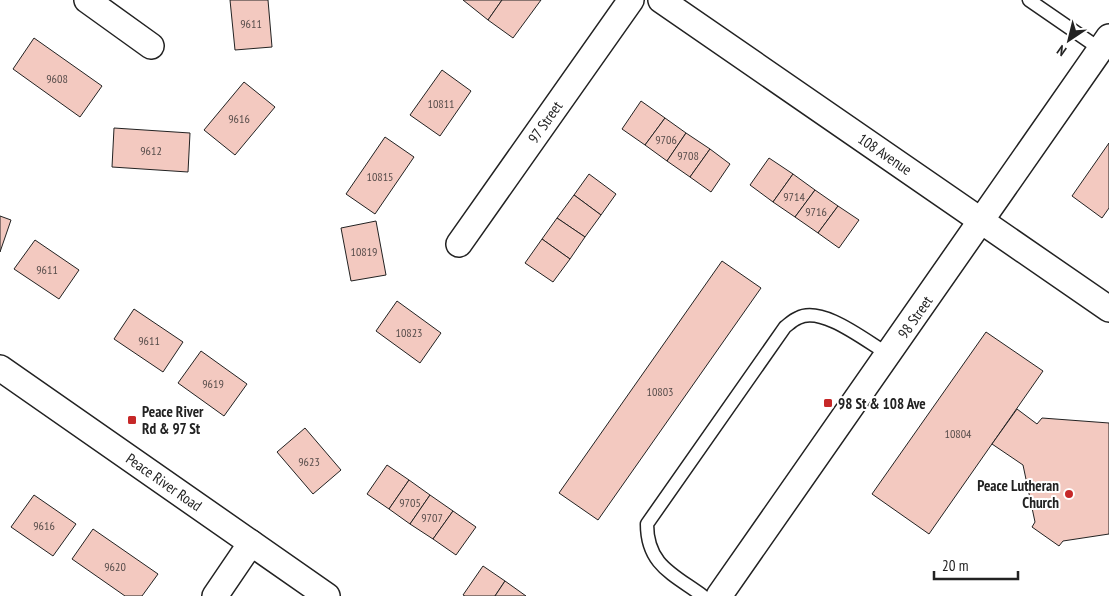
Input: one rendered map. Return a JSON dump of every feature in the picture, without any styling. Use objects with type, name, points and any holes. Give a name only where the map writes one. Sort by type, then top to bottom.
[{"type":"street","points":[[87,0],[151,46]]},
{"type":"street","name":"97 Street","points":[[459,244],[631,0]]},
{"type":"street","name":"108 Avenue","points":[[661,0],[1109,309]]},
{"type":"street","name":"98 Street","points":[[719,596],[982,220],[1106,47]]},
{"type":"street","name":"Peace River Road","points":[[0,368],[327,596]]},
{"type":"street","points":[[215,596],[251,543]]},
{"type":"lane","points":[[1030,0],[1106,47]]},
{"type":"lane","points":[[703,596],[667,570],[654,557],[647,542],[647,524],[785,327],[799,317],[816,314],[834,321],[888,354]]},
{"type":"building","points":[[230,0],[268,0],[272,47],[235,50]]},
{"type":"building","points":[[463,0],[502,0],[488,20]]},
{"type":"building","points":[[502,0],[541,0],[513,38],[488,20]]},
{"type":"building","points":[[34,38],[102,86],[80,117],[13,69]]},
{"type":"building","points":[[442,70],[471,91],[440,136],[410,115]]},
{"type":"building","points":[[244,82],[275,107],[235,155],[204,130]]},
{"type":"building","points":[[641,101],[665,118],[645,145],[622,129]]},
{"type":"building","points":[[665,118],[686,133],[667,161],[645,145]]},
{"type":"building","points":[[114,128],[190,133],[188,172],[112,167]]},
{"type":"building","points":[[686,133],[710,149],[690,177],[667,161]]},
{"type":"building","points":[[385,137],[414,157],[375,214],[346,194]]},
{"type":"building","points":[[1109,143],[1109,208],[1102,218],[1072,196]]},
{"type":"building","points":[[710,149],[730,164],[711,192],[690,177]]},
{"type":"building","points":[[769,158],[793,174],[773,202],[750,185]]},
{"type":"building","points":[[589,174],[616,194],[601,215],[574,195]]},
{"type":"building","points":[[793,174],[815,190],[795,217],[773,202]]},
{"type":"building","points":[[815,190],[838,206],[818,233],[795,217]]},
{"type":"building","points":[[574,195],[601,215],[585,237],[557,218]]},
{"type":"building","points":[[838,206],[859,220],[839,248],[818,233]]},
{"type":"building","points":[[0,216],[11,220],[0,252]]},
{"type":"building","points":[[557,218],[585,237],[570,259],[542,239]]},
{"type":"building","points":[[376,221],[386,275],[351,281],[341,228]]},
{"type":"building","points":[[542,239],[570,259],[553,282],[525,263]]},
{"type":"building","points":[[35,240],[79,270],[59,299],[14,269]]},
{"type":"building","points":[[722,261],[761,288],[598,520],[559,493]]},
{"type":"building","points":[[397,301],[441,333],[420,363],[376,331]]},
{"type":"building","points":[[134,309],[183,342],[163,372],[114,339]]},
{"type":"building","points":[[986,332],[1043,371],[929,534],[872,494]]},
{"type":"building","points":[[201,351],[247,384],[224,416],[178,383]]},
{"type":"building","name":"Peace Lutheran Church","points":[[1017,409],[1037,424],[1042,418],[1109,423],[1109,534],[1063,541],[1059,546],[1032,527],[1035,522],[1023,465],[992,444]]},
{"type":"building","points":[[305,428],[341,470],[313,494],[277,452]]},
{"type":"building","points":[[387,465],[409,480],[389,509],[367,494]]},
{"type":"building","points":[[409,480],[430,495],[410,524],[389,509]]},
{"type":"building","points":[[34,495],[76,524],[53,556],[11,527]]},
{"type":"building","points":[[430,495],[453,511],[433,539],[410,524]]},
{"type":"building","points":[[453,511],[476,527],[456,555],[433,539]]},
{"type":"building","points":[[93,529],[158,574],[142,596],[125,596],[72,559]]},
{"type":"building","points":[[483,566],[505,581],[495,596],[463,595]]},
{"type":"building","points":[[505,581],[526,596],[495,596]]},
{"type":"place","name":"98 St & 108 Ave","points":[[828,403]]},
{"type":"place","name":"Peace River Rd & 97 St","points":[[132,420]]},
{"type":"place","name":"Peace Lutheran Church","points":[[1069,494]]}]
